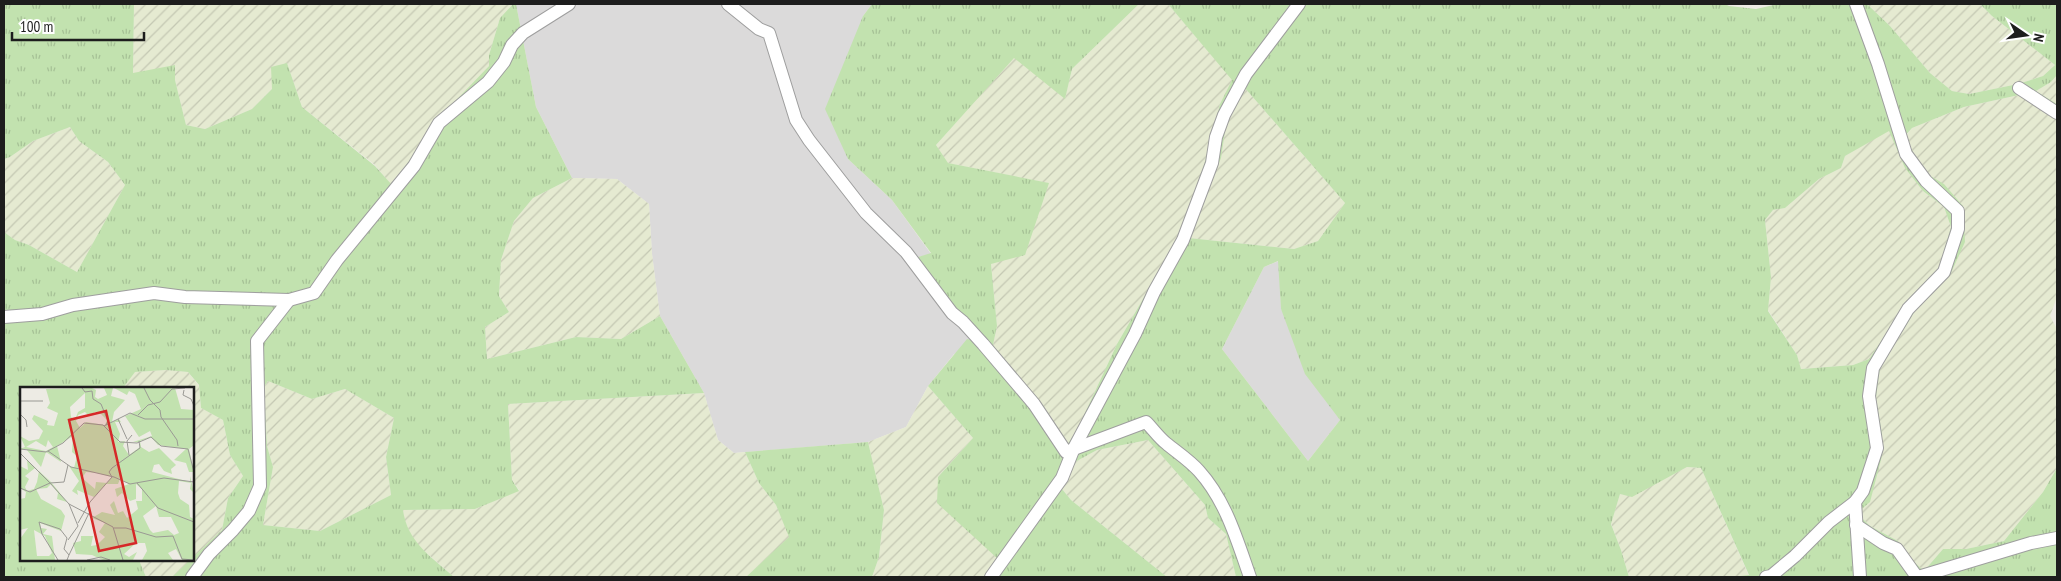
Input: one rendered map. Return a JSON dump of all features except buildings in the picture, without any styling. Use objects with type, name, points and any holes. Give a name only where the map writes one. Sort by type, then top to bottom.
[{"type":"street","points":[[4,316],[42,314],[73,305],[154,293],[185,297],[289,300],[314,293],[337,260],[414,166],[439,123],[488,82],[504,62],[512,45],[523,33],[569,4]]},
{"type":"street","points":[[728,4],[759,29],[769,33],[796,120],[809,140],[866,212],[906,252],[952,313],[983,344],[1034,404],[1066,452],[1146,422],[1165,443],[1201,473],[1214,491],[1226,510],[1250,577]]},
{"type":"street","points":[[992,577],[1062,478],[1074,448],[1135,334],[1154,292],[1183,240],[1212,163],[1220,126],[1234,94],[1246,74],[1299,4]]},
{"type":"street","points":[[1766,577],[1772,576],[1829,522],[1855,502],[1863,491],[1877,448],[1869,396],[1873,368],[1908,310],[1944,272],[1958,229],[1958,211],[1926,181],[1906,154],[1878,64],[1856,4]]},
{"type":"street","points":[[2019,88],[2057,113]]},
{"type":"street","points":[[192,577],[209,554],[249,511],[260,486],[258,341],[289,300]]},
{"type":"street","points":[[1855,502],[1860,577]]},
{"type":"street","points":[[1856,525],[1882,543],[1897,549],[1918,577],[2031,543],[2057,538]]},
{"type":"shaded area","points":[[516,4],[872,4],[863,16],[848,159],[892,200],[931,254],[915,258],[955,310],[993,345],[954,354],[928,386],[906,427],[868,442],[734,453],[718,440],[704,393],[660,316],[652,254],[649,204],[617,179],[572,178],[536,107]]},
{"type":"shaded area","points":[[1279,261],[1281,309],[1340,420],[1308,461],[1222,349],[1264,267]]},
{"type":"green space","points":[[4,4],[134,4],[133,73],[175,65],[175,80],[186,125],[205,129],[252,109],[272,89],[271,67],[287,63],[302,107],[375,166],[392,185],[440,117],[489,66],[489,55],[500,18],[513,4],[516,4],[536,107],[572,178],[533,198],[514,221],[501,260],[499,296],[509,312],[485,327],[487,359],[576,337],[621,339],[660,316],[704,393],[508,404],[512,480],[519,491],[475,509],[403,510],[405,521],[415,540],[454,577],[172,577],[189,561],[194,561],[194,556],[222,530],[228,498],[243,476],[230,455],[223,420],[201,408],[199,385],[188,372],[166,370],[135,372],[124,387],[20,387],[20,561],[139,561],[146,577],[4,577],[4,232],[15,240],[29,245],[77,272],[125,185],[108,162],[79,141],[70,127],[33,141],[4,159]],"holes":[[[268,381],[312,399],[345,389],[394,418],[386,457],[391,495],[320,531],[263,525],[273,467],[267,446],[264,387]]]},
{"type":"green space","points":[[134,4],[513,4],[500,18],[489,55],[489,66],[392,186],[375,165],[302,107],[287,63],[272,89],[252,109],[205,129],[186,125],[175,80],[133,73]]},
{"type":"green space","points":[[872,4],[1139,4],[1072,69],[1065,99],[1014,58],[936,145],[948,163],[1049,183],[1025,255],[991,264],[997,326],[993,345],[1038,403],[1067,445],[1077,430],[1117,344],[1178,241],[1204,165],[1220,104],[1232,80],[1168,4],[1725,4],[1756,9],[1778,4],[1867,4],[1890,26],[1930,73],[1952,91],[1969,94],[2018,84],[2043,76],[2055,65],[1992,16],[1980,4],[2057,4],[2057,75],[2051,82],[2036,91],[2057,104],[2057,119],[2019,95],[1964,107],[1912,128],[1905,136],[1922,171],[1944,184],[1963,206],[1965,242],[1951,273],[1915,311],[1880,368],[1876,398],[1882,434],[1882,456],[1870,502],[1857,513],[1870,526],[1898,541],[1910,558],[1924,571],[1943,549],[1966,549],[2004,541],[2043,492],[2057,468],[2057,577],[1732,577],[1749,575],[1701,468],[1687,467],[1632,497],[1620,494],[1611,524],[1629,577],[1236,577],[1226,534],[1208,518],[1205,505],[1148,440],[1097,450],[1075,462],[1062,489],[1071,500],[1167,577],[985,577],[998,559],[937,503],[938,477],[973,438],[928,386],[967,339],[992,344],[955,310],[915,258],[931,253],[892,200],[848,159],[825,109],[863,16]],"holes":[[[1244,87],[1345,203],[1318,241],[1294,249],[1189,238],[1221,158],[1226,124]],[[1889,131],[1905,168],[1923,191],[1944,207],[1951,227],[1939,268],[1905,306],[1869,359],[1853,365],[1801,369],[1797,355],[1768,311],[1771,277],[1765,220],[1773,210],[1785,208],[1819,179],[1841,168],[1845,156]],[[1278,261],[1281,309],[1305,374],[1340,420],[1308,461],[1222,349],[1264,267]]]},
{"type":"green space","points":[[1139,4],[1168,4],[1233,80],[1220,104],[1204,165],[1178,241],[1117,344],[1077,430],[1067,445],[1038,403],[993,345],[997,326],[991,264],[1048,183],[947,163],[936,145],[1014,57],[1065,98],[1072,69]]},
{"type":"green space","points":[[1867,4],[1980,4],[1992,16],[2055,65],[2043,76],[2018,84],[1969,94],[1952,91],[1930,73],[1890,26]]},
{"type":"green space","points":[[2057,75],[2057,104],[2036,91],[2051,82]]},
{"type":"green space","points":[[1244,87],[1345,203],[1318,241],[1294,249],[1189,238],[1226,124]]},
{"type":"green space","points":[[2019,95],[2057,119],[2057,297],[2050,316],[2057,329],[2057,468],[2043,492],[2004,541],[1966,549],[1943,549],[1924,571],[1910,558],[1898,541],[1870,526],[1857,513],[1882,434],[1876,398],[1880,368],[1915,311],[1965,242],[1922,171],[1905,137],[1912,128],[1964,107]]},
{"type":"green space","points":[[70,127],[79,141],[108,162],[125,185],[77,272],[29,245],[15,240],[4,232],[4,159],[33,141]]},
{"type":"green space","points":[[1889,130],[1923,191],[1944,207],[1951,227],[1939,268],[1905,306],[1869,359],[1853,365],[1801,369],[1797,355],[1768,310],[1771,277],[1765,220],[1773,210],[1785,208],[1819,179],[1841,168],[1845,156]]},
{"type":"green space","points":[[572,178],[617,179],[649,204],[652,254],[660,316],[621,339],[576,337],[487,359],[485,327],[509,312],[499,296],[501,260],[514,221],[533,198]]},
{"type":"green space","points":[[166,370],[188,372],[199,386],[201,408],[223,420],[230,455],[243,476],[228,498],[222,530],[194,557],[194,387],[124,387],[134,372]]},
{"type":"green space","points":[[268,381],[312,399],[345,389],[394,418],[386,457],[391,495],[320,531],[263,525],[273,467],[267,446],[264,387]]},
{"type":"green space","points":[[928,386],[973,438],[938,477],[999,559],[985,577],[872,577],[879,557],[884,510],[868,442],[906,427]]},
{"type":"green space","points":[[704,393],[718,440],[734,453],[745,452],[759,483],[776,505],[790,537],[746,577],[454,577],[414,542],[404,519],[403,510],[475,509],[519,490],[512,480],[508,404]]},
{"type":"green space","points":[[1148,440],[1205,505],[1208,518],[1226,534],[1236,577],[1167,577],[1071,500],[1062,489],[1075,462],[1097,450]]},
{"type":"green space","points":[[868,442],[884,510],[879,557],[872,577],[746,577],[789,537],[776,505],[759,483],[745,452]]},
{"type":"green space","points":[[1687,467],[1701,468],[1749,576],[1629,577],[1611,523],[1620,494],[1632,496]]},
{"type":"green space","points":[[139,561],[190,561],[172,577],[146,577]]}]
